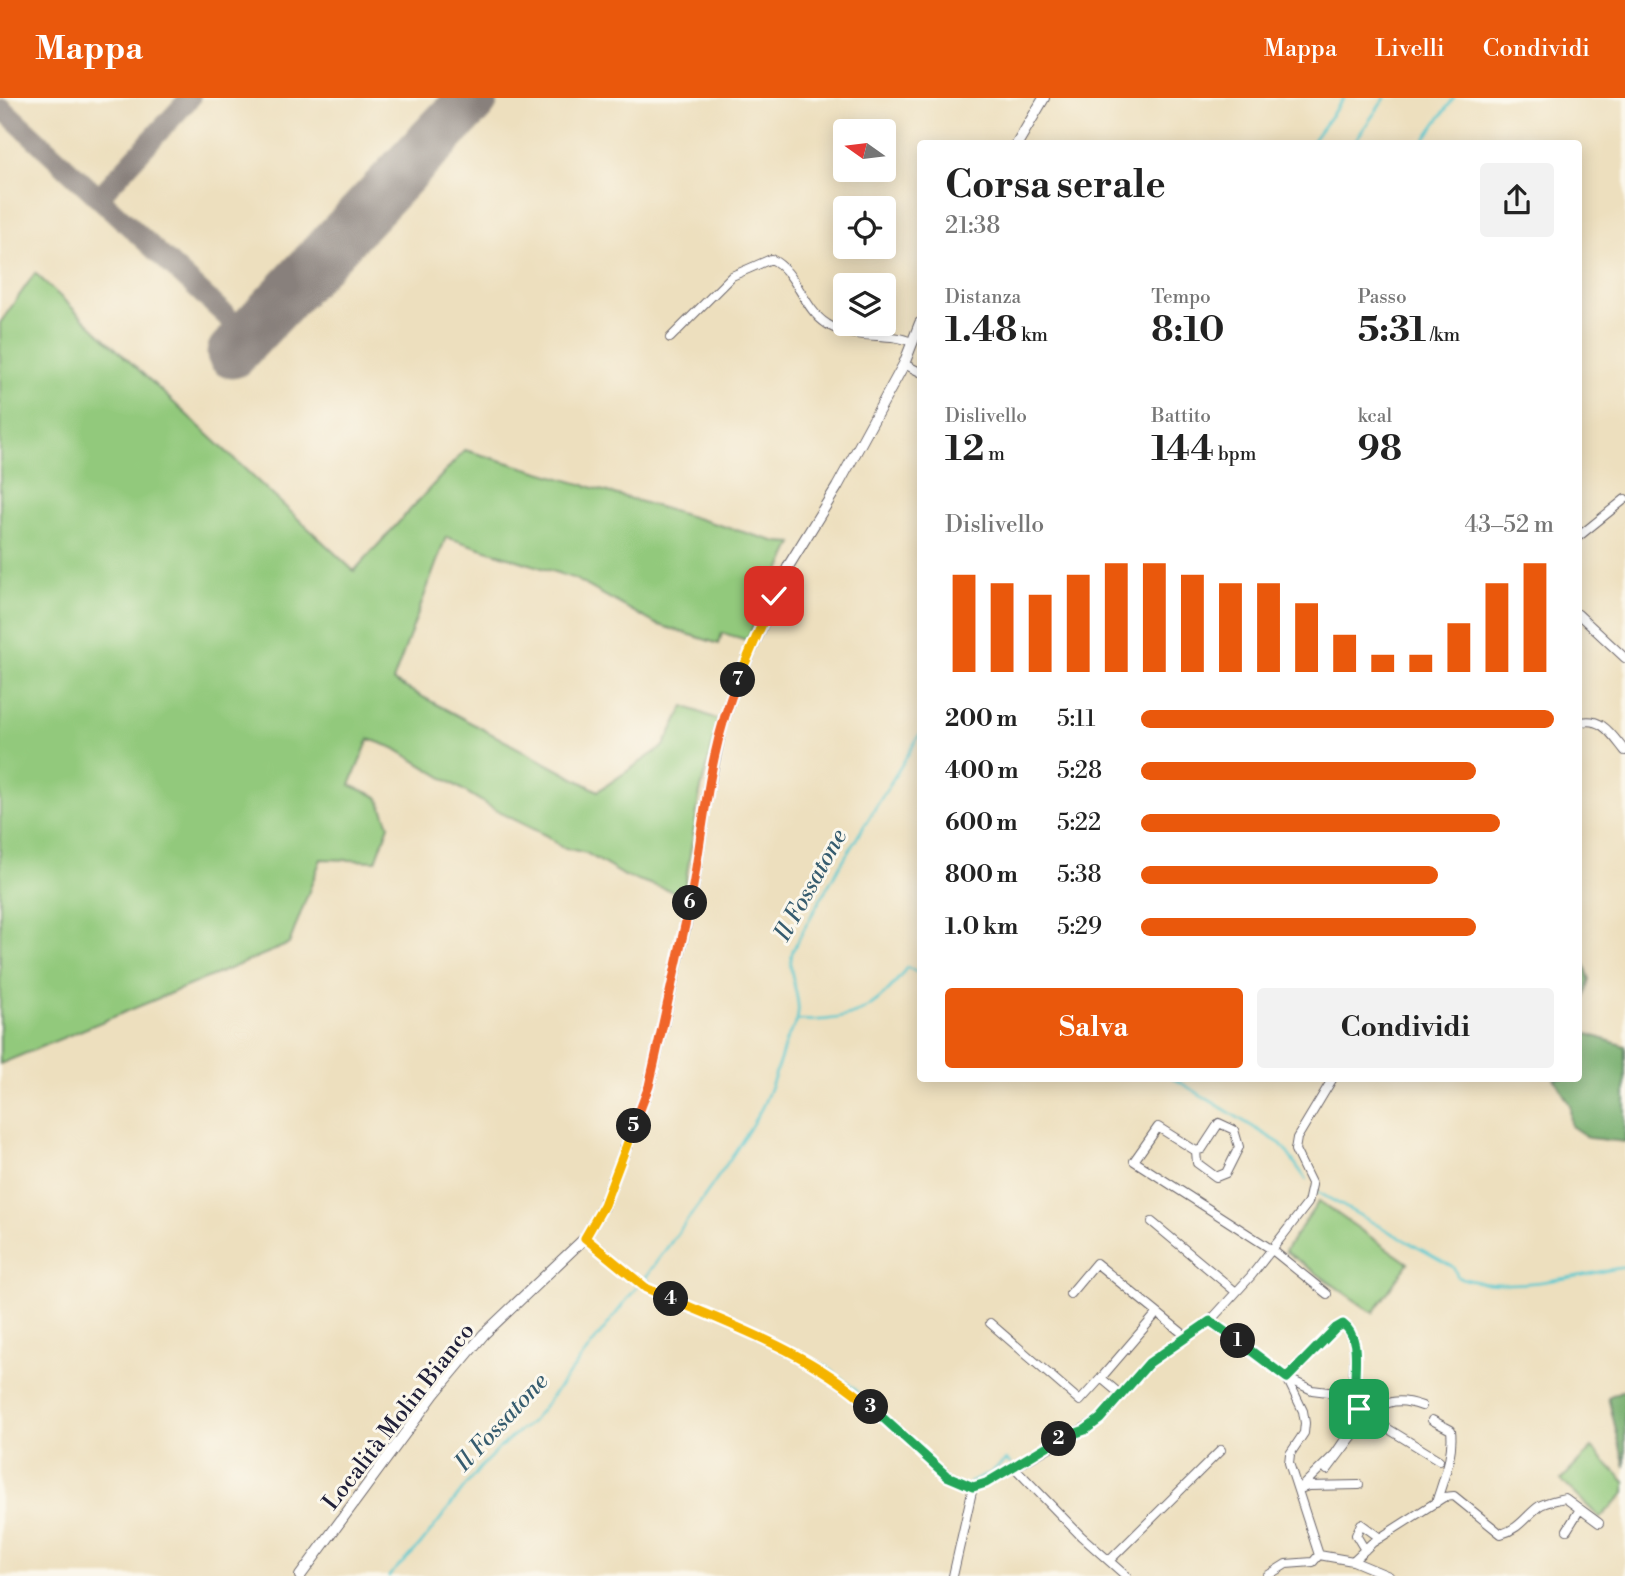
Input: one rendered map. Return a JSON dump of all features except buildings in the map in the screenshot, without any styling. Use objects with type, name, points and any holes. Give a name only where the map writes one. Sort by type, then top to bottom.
[{"type":"street","points":[[1019,140],[1044,98]]},
{"type":"street","points":[[670,338],[732,276],[771,260],[784,269],[819,318],[827,324],[866,337],[901,337],[911,342]]},
{"type":"street","name":"Località Molin Bianco","points":[[300,1576],[434,1394],[484,1334],[585,1238],[604,1205],[649,1086],[691,901],[707,795],[721,729],[734,689],[795,554],[837,487],[904,364],[917,329]]},
{"type":"street","points":[[904,364],[917,370]]},
{"type":"street","points":[[1582,534],[1625,499]]},
{"type":"street","points":[[1582,618],[1625,658]]},
{"type":"street","points":[[1582,722],[1599,722],[1625,751]]},
{"type":"street","points":[[953,1576],[973,1487],[1061,1438],[1085,1430],[1100,1419],[1149,1363],[1210,1321],[1308,1203],[1311,1185],[1295,1150],[1297,1138],[1331,1082]]},
{"type":"street","points":[[1196,1151],[1197,1163],[1216,1177],[1226,1173],[1239,1147],[1234,1130],[1219,1123],[1202,1150],[1196,1151],[1158,1127],[1134,1161],[1271,1249],[1327,1294]]},
{"type":"street","points":[[1152,1222],[1236,1292]]},
{"type":"street","points":[[585,1238],[646,1288],[740,1328],[814,1365],[863,1400],[947,1476],[973,1487]]},
{"type":"street","points":[[1070,1294],[1096,1263],[1186,1337]]},
{"type":"street","points":[[990,1323],[1080,1401],[1157,1313]]},
{"type":"street","points":[[1210,1321],[1287,1378],[1312,1390],[1328,1392],[1362,1419],[1439,1460]]},
{"type":"street","points":[[1287,1378],[1343,1324],[1354,1338],[1354,1399],[1359,1409],[1368,1413],[1391,1399],[1403,1399],[1422,1406]]},
{"type":"street","points":[[1101,1378],[1120,1394]]},
{"type":"street","points":[[1287,1378],[1303,1411],[1305,1423],[1304,1433],[1290,1454],[1289,1463],[1319,1555]]},
{"type":"street","points":[[1327,1470],[1362,1419]]},
{"type":"street","points":[[1298,1490],[1335,1454],[1362,1419]]},
{"type":"street","points":[[1432,1420],[1451,1430],[1452,1439],[1448,1464],[1436,1503]]},
{"type":"street","points":[[1109,1561],[1222,1450]]},
{"type":"street","points":[[1013,1466],[1126,1576]]},
{"type":"street","points":[[1298,1490],[1308,1486],[1359,1485]]},
{"type":"street","points":[[1353,1561],[1380,1538],[1436,1503],[1454,1496],[1501,1534],[1513,1531],[1539,1506],[1565,1498],[1599,1523]]},
{"type":"street","points":[[1567,1530],[1580,1509]]},
{"type":"street","points":[[1365,1550],[1356,1535],[1361,1524],[1380,1538]]},
{"type":"street","points":[[1319,1555],[1353,1561],[1389,1576]]},
{"type":"street","points":[[1267,1576],[1286,1564],[1313,1562],[1319,1555]]},
{"type":"green space","points":[[35,273],[354,571],[465,450],[777,542],[793,543],[747,640],[722,633],[719,644],[656,624],[573,578],[446,537],[393,681],[598,791],[664,746],[684,706],[719,720],[700,793],[684,892],[678,893],[625,876],[586,853],[561,847],[547,836],[499,812],[394,748],[369,739],[350,785],[378,797],[389,825],[376,861],[321,859],[289,944],[0,1064],[0,323]]},
{"type":"green space","points":[[1582,957],[1590,980],[1582,1005]]},
{"type":"green space","points":[[1582,1032],[1625,1046],[1625,1142],[1589,1138],[1571,1126],[1570,1105],[1556,1082],[1582,1082]]},
{"type":"green space","points":[[1319,1201],[1408,1263],[1373,1313],[1285,1251]]},
{"type":"green space","points":[[1625,1389],[1625,1467],[1608,1397]]},
{"type":"green space","points":[[1592,1448],[1625,1482],[1625,1493],[1600,1518],[1561,1480]]},
{"type":"waterway","name":"Il Fossatone","points":[[1313,140],[1344,98]]},
{"type":"waterway","points":[[1356,140],[1385,98]]},
{"type":"waterway","points":[[1424,140],[1454,98]]},
{"type":"waterway","name":"Il Fossatone","points":[[656,1289],[645,1278],[733,1154],[760,1111],[775,1077],[798,1014],[791,968],[793,950],[917,739]]},
{"type":"waterway","points":[[797,1020],[832,1019],[860,1011],[884,994],[907,967],[917,972]]},
{"type":"waterway","points":[[1180,1082],[1281,1144],[1306,1179]]},
{"type":"waterway","points":[[1314,1190],[1453,1267],[1458,1277],[1478,1282],[1541,1282],[1625,1267]]},
{"type":"waterway","name":"Il Fossatone","points":[[389,1576],[420,1545],[484,1464],[514,1435],[531,1423],[636,1288]]},
{"type":"waterway","points":[[802,1355],[827,1367],[858,1392]]},
{"type":"waterway","points":[[970,1483],[989,1474],[1006,1460],[1011,1464]]},
{"type":"taxiway","points":[[98,198],[190,98]]},
{"type":"taxiway","points":[[3,109],[248,336]]},
{"type":"runway","points":[[232,353],[473,98]]},
{"type":"route","points":[[774,596],[734,689],[721,729],[707,795],[691,901],[649,1086],[604,1205],[585,1238],[646,1288],[740,1328],[814,1365],[863,1400],[947,1476],[973,1487],[986,1483],[1061,1438],[1085,1430],[1100,1419],[1126,1385],[1149,1363],[1210,1321],[1287,1378],[1343,1324],[1350,1329],[1354,1338],[1354,1399],[1359,1409]]}]
